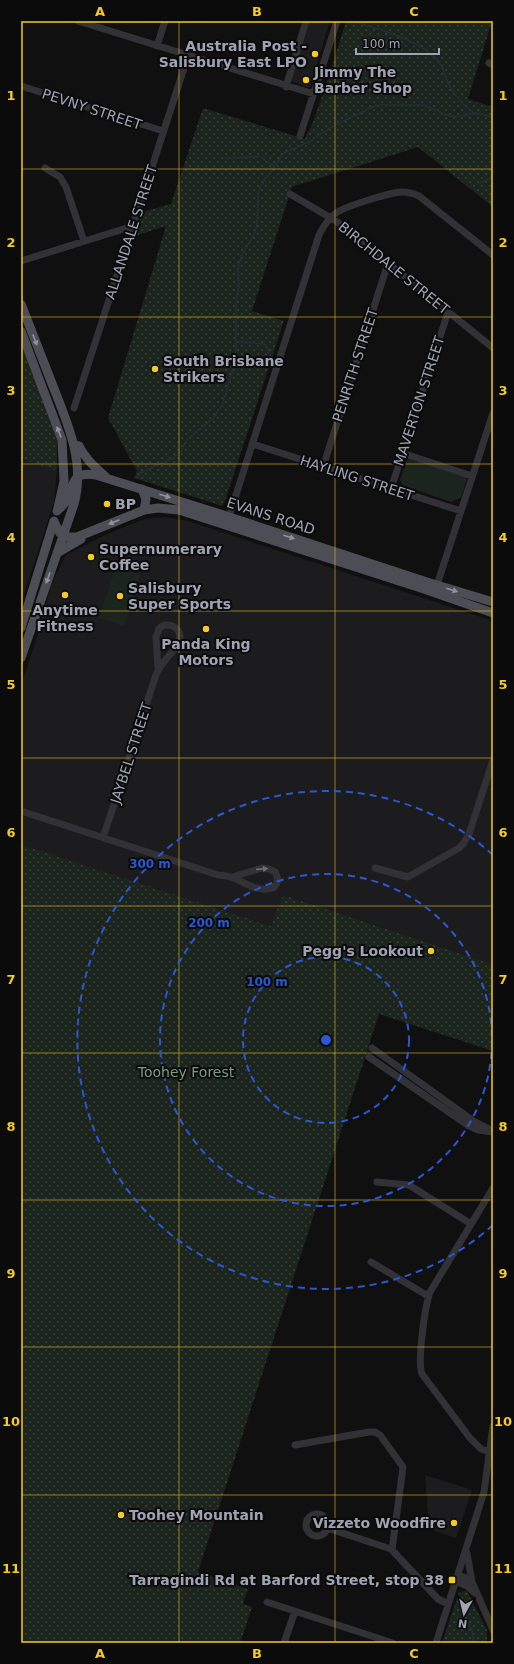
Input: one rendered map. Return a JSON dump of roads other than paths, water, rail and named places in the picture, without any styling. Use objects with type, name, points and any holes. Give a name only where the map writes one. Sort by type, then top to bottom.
[{"type":"main road","points":[[21,304],[68,424],[74,445],[78,476],[76,497],[64,536],[21,658]]},
{"type":"main road","points":[[21,331],[62,440],[65,470],[64,481],[54,522],[21,628]]},
{"type":"main road","points":[[74,445],[79,446],[84,457],[92,466],[107,478]]},
{"type":"main road","name":"EVANS ROAD","points":[[78,476],[90,474],[142,489],[228,521],[493,613]]},
{"type":"main road","points":[[57,511],[66,502],[73,482],[78,476]]},
{"type":"main road","points":[[142,489],[146,499],[144,510]]},
{"type":"main road","name":"EVANS ROAD","points":[[84,534],[144,510],[166,508],[228,521],[493,602]]},
{"type":"main road","points":[[54,522],[58,531],[64,536],[72,538],[84,534]]},
{"type":"main road","points":[[57,553],[81,540],[84,534]]},
{"type":"street","points":[[157,46],[164,21]]},
{"type":"street","points":[[286,87],[306,21]]},
{"type":"street","points":[[300,136],[337,21]]},
{"type":"street","points":[[82,22],[286,87],[314,94]]},
{"type":"street","name":"ALLANDALE STREET","points":[[74,408],[188,56]]},
{"type":"street","name":"PEVNY STREET","points":[[21,86],[163,132]]},
{"type":"street","points":[[45,168],[60,177],[66,187],[84,241]]},
{"type":"street","points":[[228,521],[319,235],[325,224],[345,208],[391,194],[408,192],[419,196],[493,255]]},
{"type":"street","name":"BIRCHDALE STREET","points":[[290,194],[331,218],[493,348]]},
{"type":"street","points":[[21,262],[133,226]]},
{"type":"street","name":"PENRITH STREET","points":[[322,467],[388,263]]},
{"type":"street","name":"MAVERTON STREET","points":[[391,489],[448,312]]},
{"type":"street","points":[[437,585],[493,412]]},
{"type":"street","name":"HAYLING STREET","points":[[253,444],[461,511]]},
{"type":"street","points":[[402,453],[472,476]]},
{"type":"street","name":"JAYBEL STREET","points":[[103,837],[158,668],[179,640],[179,632],[175,627],[170,625],[162,626],[157,633],[158,668]]},
{"type":"street","points":[[375,868],[408,877],[463,844],[469,834],[493,760]]},
{"type":"street","points":[[21,810],[218,874],[232,877],[246,885],[269,889],[275,886],[278,878],[275,872],[265,868],[232,877]]},
{"type":"street","points":[[372,1048],[468,1117],[493,1131]]},
{"type":"street","points":[[369,1057],[469,1126],[493,1131]]},
{"type":"street","points":[[377,1182],[409,1185],[472,1224]]},
{"type":"street","points":[[490,1452],[481,1450],[470,1438],[422,1374],[420,1363],[428,1296],[433,1285],[493,1188]]},
{"type":"street","points":[[371,1262],[428,1296]]},
{"type":"street","points":[[436,1643],[484,1492],[493,1426]]},
{"type":"street","points":[[295,1446],[372,1432],[376,1432],[380,1435],[403,1467],[392,1550]]},
{"type":"street","points":[[327,1528],[392,1550],[438,1599],[448,1604]]},
{"type":"street","points":[[466,1548],[472,1582],[493,1630]]},
{"type":"street","points":[[457,1578],[468,1579],[472,1582]]},
{"type":"street","points":[[457,1578],[476,1594]]},
{"type":"street","points":[[267,1602],[393,1643]]},
{"type":"street","points":[[284,1643],[295,1611]]},
{"type":"waterway","points":[[353,21],[398,36],[410,41],[430,53],[440,63],[448,83],[456,96],[474,113]]},
{"type":"waterway","points":[[137,478],[140,473],[173,458],[181,451],[187,439],[213,419],[222,405],[236,360],[236,300],[239,287],[238,267],[242,255],[254,234],[257,224],[258,196],[260,187],[284,153],[311,141],[331,127],[377,105],[424,105],[449,116],[456,117],[474,113],[493,118]]},
{"type":"waterway","points":[[226,158],[258,157]]},
{"type":"waterway","points":[[262,158],[274,166]]},
{"type":"waterway","points":[[480,183],[493,177]]},
{"type":"waterway","points":[[235,341],[265,344],[272,358]]},
{"type":"waterway","points":[[467,1622],[472,1630],[474,1643]]},
{"type":"place","name":"Australia Post - Salisbury East LPO","points":[[315,54]]},
{"type":"place","name":"Jimmy The Barber Shop","points":[[306,80]]},
{"type":"place","name":"South Brisbane Strikers","points":[[155,369]]},
{"type":"place","name":"BP","points":[[107,504]]},
{"type":"place","name":"Supernumerary Coffee","points":[[91,557]]},
{"type":"place","name":"Anytime Fitness","points":[[65,595]]},
{"type":"place","name":"Salisbury Super Sports","points":[[120,596]]},
{"type":"place","name":"Panda King Motors","points":[[206,629]]},
{"type":"place","name":"Pegg's Lookout","points":[[431,951]]},
{"type":"place","name":"Toohey Mountain","points":[[121,1515]]},
{"type":"place","name":"Vizzeto Woodfire","points":[[454,1523]]},
{"type":"place","name":"Tarragindi Rd at Barford Street, stop 38","points":[[452,1580]]},
{"type":"park label","name":"Toohey Forest","points":[[186,1072]]}]
